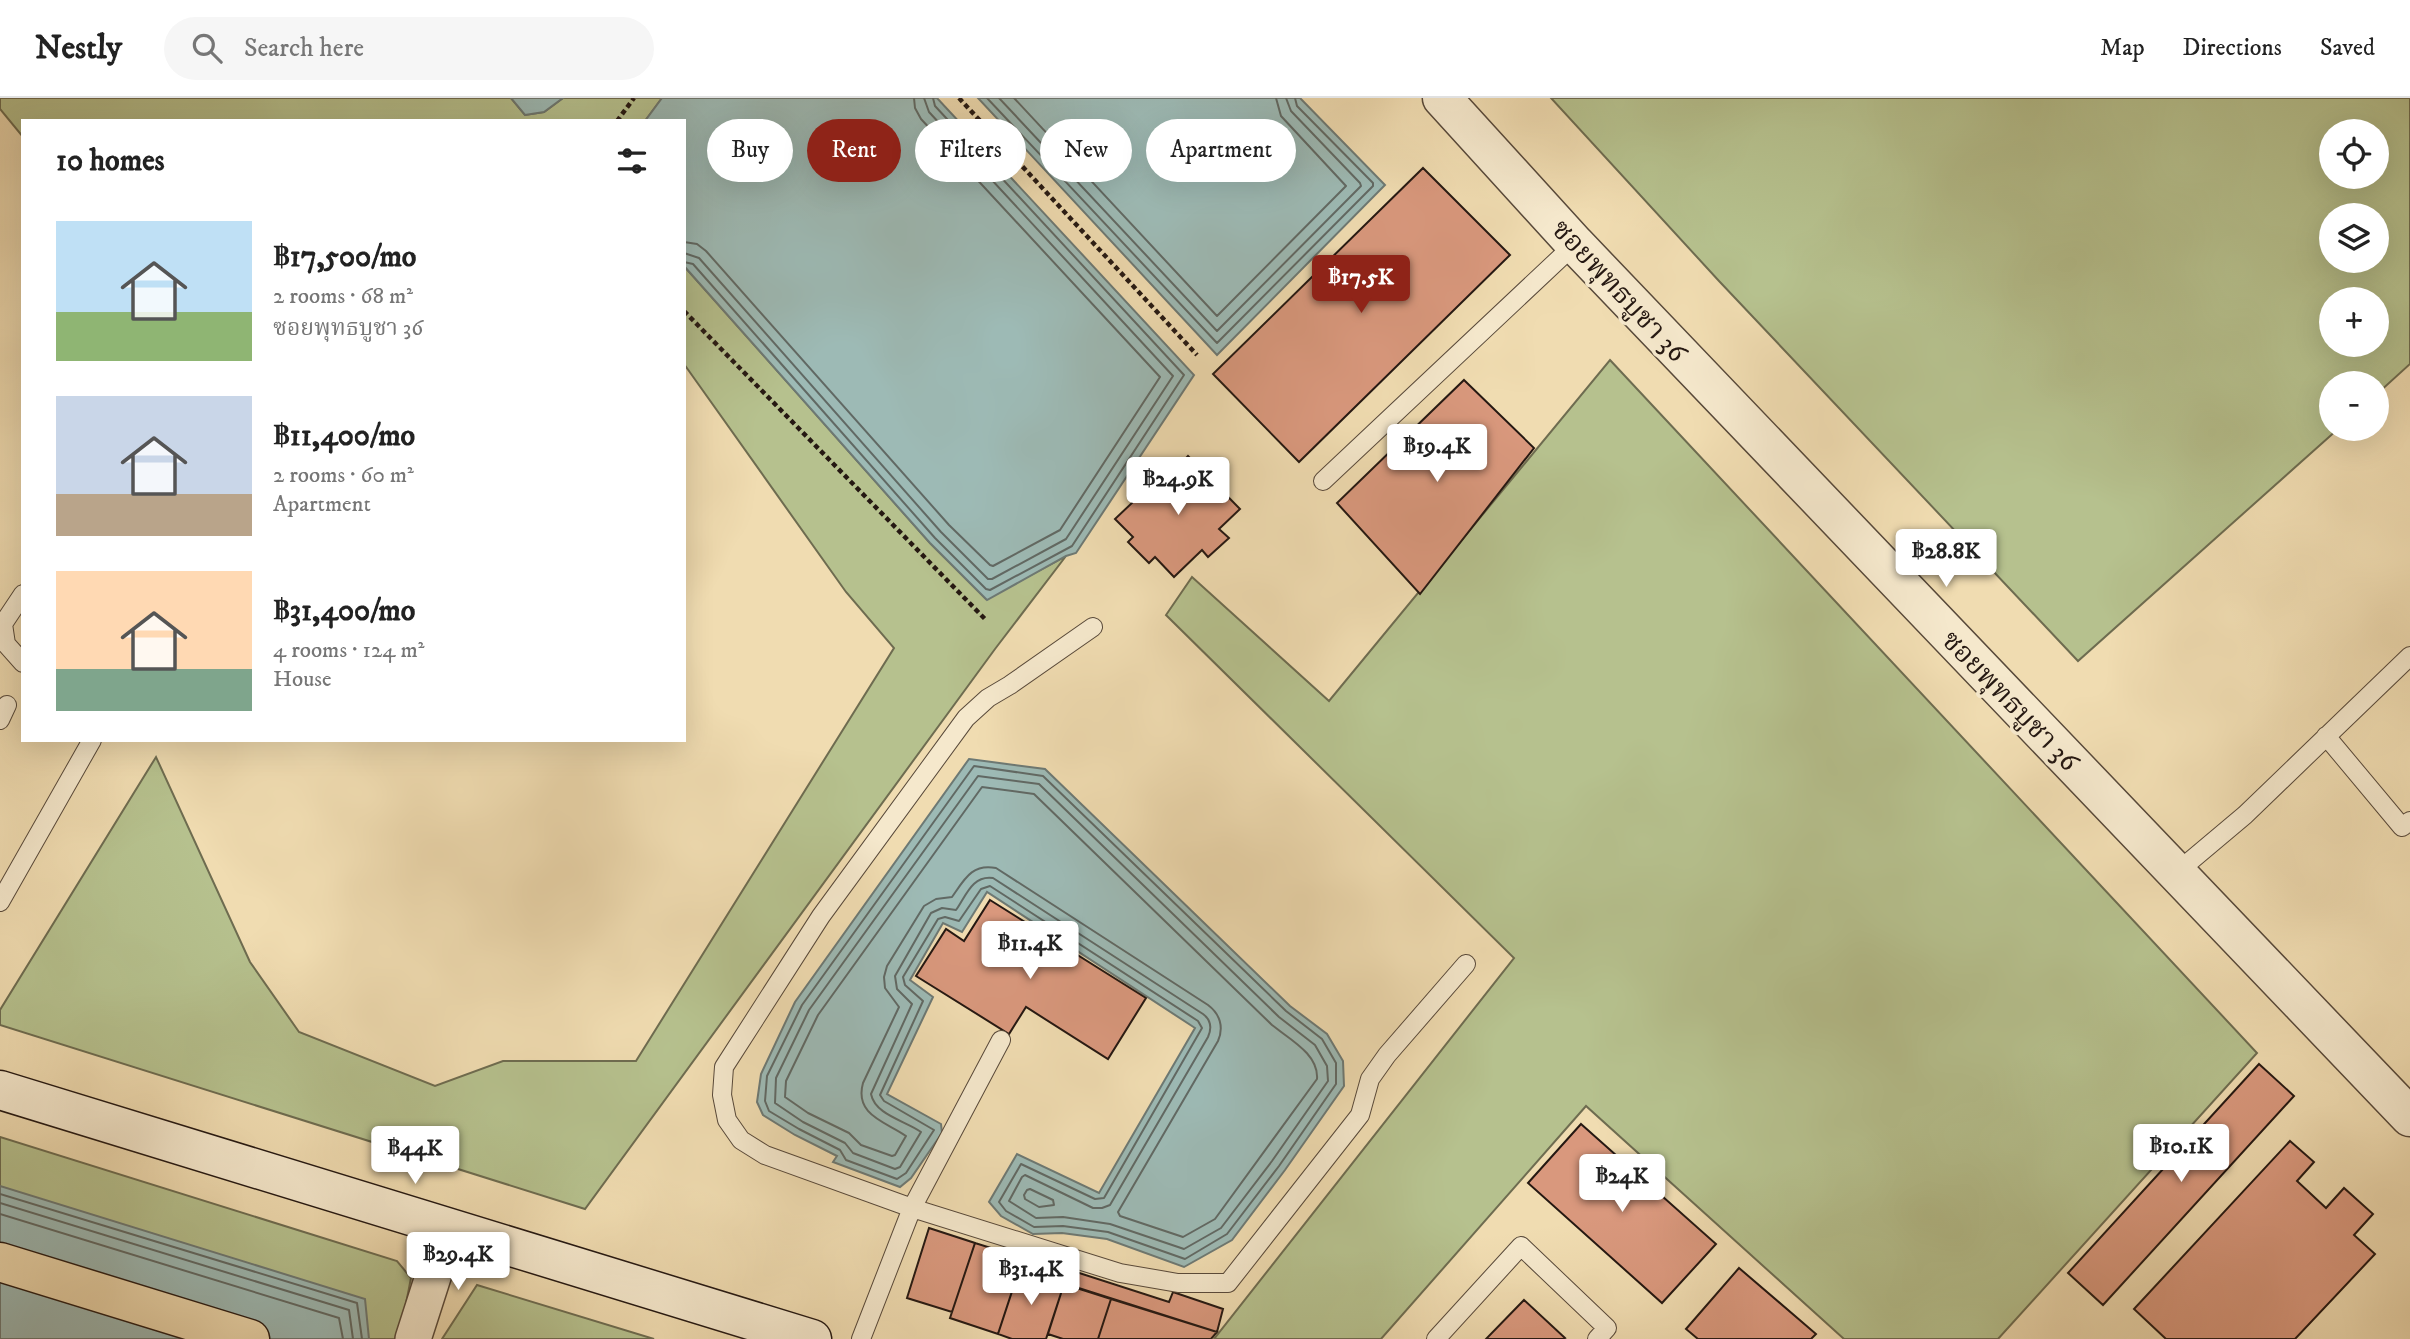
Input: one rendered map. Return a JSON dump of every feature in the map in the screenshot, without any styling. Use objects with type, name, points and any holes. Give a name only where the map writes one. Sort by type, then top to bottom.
[{"type":"highway","points":[[0,1262],[250,1339]]},
{"type":"street","name":"ซอยพุทธบูชา 36","points":[[1442,98],[1575,244],[2410,1118]]},
{"type":"street","points":[[0,1090],[813,1339]]},
{"type":"street","points":[[413,1339],[449,1227]]},
{"type":"lane","points":[[1324,481],[1575,244]]},
{"type":"lane","points":[[21,597],[3,624],[6,644],[21,661]]},
{"type":"lane","points":[[1093,627],[988,698],[966,718],[821,916],[724,1067],[722,1095],[727,1120],[741,1140],[765,1155],[912,1208],[1120,1273],[1178,1283],[1228,1283],[1360,1115],[1370,1079],[1387,1055],[1466,964]]},
{"type":"lane","points":[[2176,873],[2245,815],[2410,656]]},
{"type":"lane","points":[[2326,736],[2402,827],[2410,821]]},
{"type":"lane","points":[[0,902],[91,742]]},
{"type":"lane","points":[[861,1339],[912,1208],[1001,1040]]},
{"type":"lane","points":[[1436,1339],[1521,1246],[1607,1328],[1597,1339]]},
{"type":"path","points":[[618,119],[634,98]]},
{"type":"path","points":[[959,98],[1197,355]]},
{"type":"path","points":[[686,313],[985,619]]},
{"type":"green space","points":[[0,98],[511,98],[525,115],[544,112],[563,98],[662,98],[646,119],[21,119],[21,135],[0,109]]},
{"type":"green space","points":[[1551,98],[2410,98],[2410,364],[2389,383],[2389,371],[2319,371],[2319,441],[2325,441],[2078,661],[1719,281]]},
{"type":"green space","points":[[686,268],[930,543],[986,599],[1066,556],[585,1209],[0,1025],[0,1010],[156,757],[250,962],[299,1032],[435,1086],[503,1061],[636,1061],[894,648],[846,592],[686,367]]},
{"type":"green space","points":[[1610,360],[2257,1053],[1998,1339],[1844,1339],[1586,1106],[1381,1339],[1214,1339],[1514,958],[1166,615],[1192,577],[1329,701]]},
{"type":"green space","points":[[0,1137],[397,1261],[411,1278],[399,1339],[0,1339]]},
{"type":"green space","points":[[477,1285],[654,1339],[442,1339]]},
{"type":"water","points":[[511,98],[563,98],[544,112],[525,115]]},
{"type":"water","points":[[662,98],[937,98],[956,119],[915,119],[915,182],[1015,182],[1194,375],[1076,553],[987,600],[930,543],[686,268],[686,119],[646,119]]},
{"type":"water","points":[[978,98],[1300,98],[1385,185],[1217,355],[1056,182],[1132,182],[1132,119],[1040,119],[1040,165],[1026,150],[1026,119],[998,119]]},
{"type":"water","points":[[969,759],[1045,769],[1290,1006],[1327,1034],[1343,1061],[1344,1086],[1232,1240],[1184,1267],[1107,1239],[1062,1233],[1033,1234],[1001,1216],[989,1202],[1017,1154],[1099,1193],[1195,1028],[987,892],[962,932],[943,923],[910,980],[933,997],[887,1094],[941,1124],[942,1133],[911,1178],[900,1187],[833,1162],[837,1156],[763,1115],[757,1102],[761,1074],[795,1002]]},
{"type":"water","points":[[0,1186],[365,1299],[369,1339],[0,1339]]},
{"type":"building","points":[[1423,168],[1510,255],[1299,462],[1213,374]]},
{"type":"building","points":[[1464,380],[1534,448],[1420,594],[1337,503]]},
{"type":"building","points":[[1188,456],[1240,509],[1219,529],[1229,538],[1208,557],[1202,550],[1174,577],[1155,557],[1149,563],[1128,542],[1133,537],[1115,519],[1171,466],[1176,469]]},
{"type":"building","points":[[990,900],[1146,998],[1108,1059],[1026,1007],[1009,1034],[916,976],[946,929],[964,941]]},
{"type":"building","points":[[2259,1064],[2294,1096],[2103,1305],[2068,1273]]},
{"type":"building","points":[[1581,1124],[1716,1244],[1662,1303],[1528,1183]]},
{"type":"building","points":[[2290,1141],[2314,1162],[2297,1181],[2326,1208],[2344,1188],[2373,1214],[2354,1235],[2375,1254],[2295,1339],[2166,1339],[2134,1309]]},
{"type":"building","points":[[929,1228],[975,1243],[952,1312],[907,1298]]},
{"type":"building","points":[[975,1243],[1023,1258],[998,1334],[950,1318]]},
{"type":"building","points":[[1739,1268],[1816,1334],[1811,1339],[1698,1339],[1686,1329]]},
{"type":"building","points":[[1019,1270],[1064,1284],[1046,1339],[1012,1339],[998,1334]]},
{"type":"building","points":[[1070,1270],[1169,1302],[1173,1292],[1223,1309],[1217,1332],[1066,1284]]},
{"type":"building","points":[[1064,1284],[1111,1299],[1098,1339],[1063,1339],[1048,1334]]},
{"type":"building","points":[[1111,1299],[1217,1332],[1211,1339],[1098,1339]]},
{"type":"building","points":[[1524,1300],[1565,1338],[1486,1339]]}]
